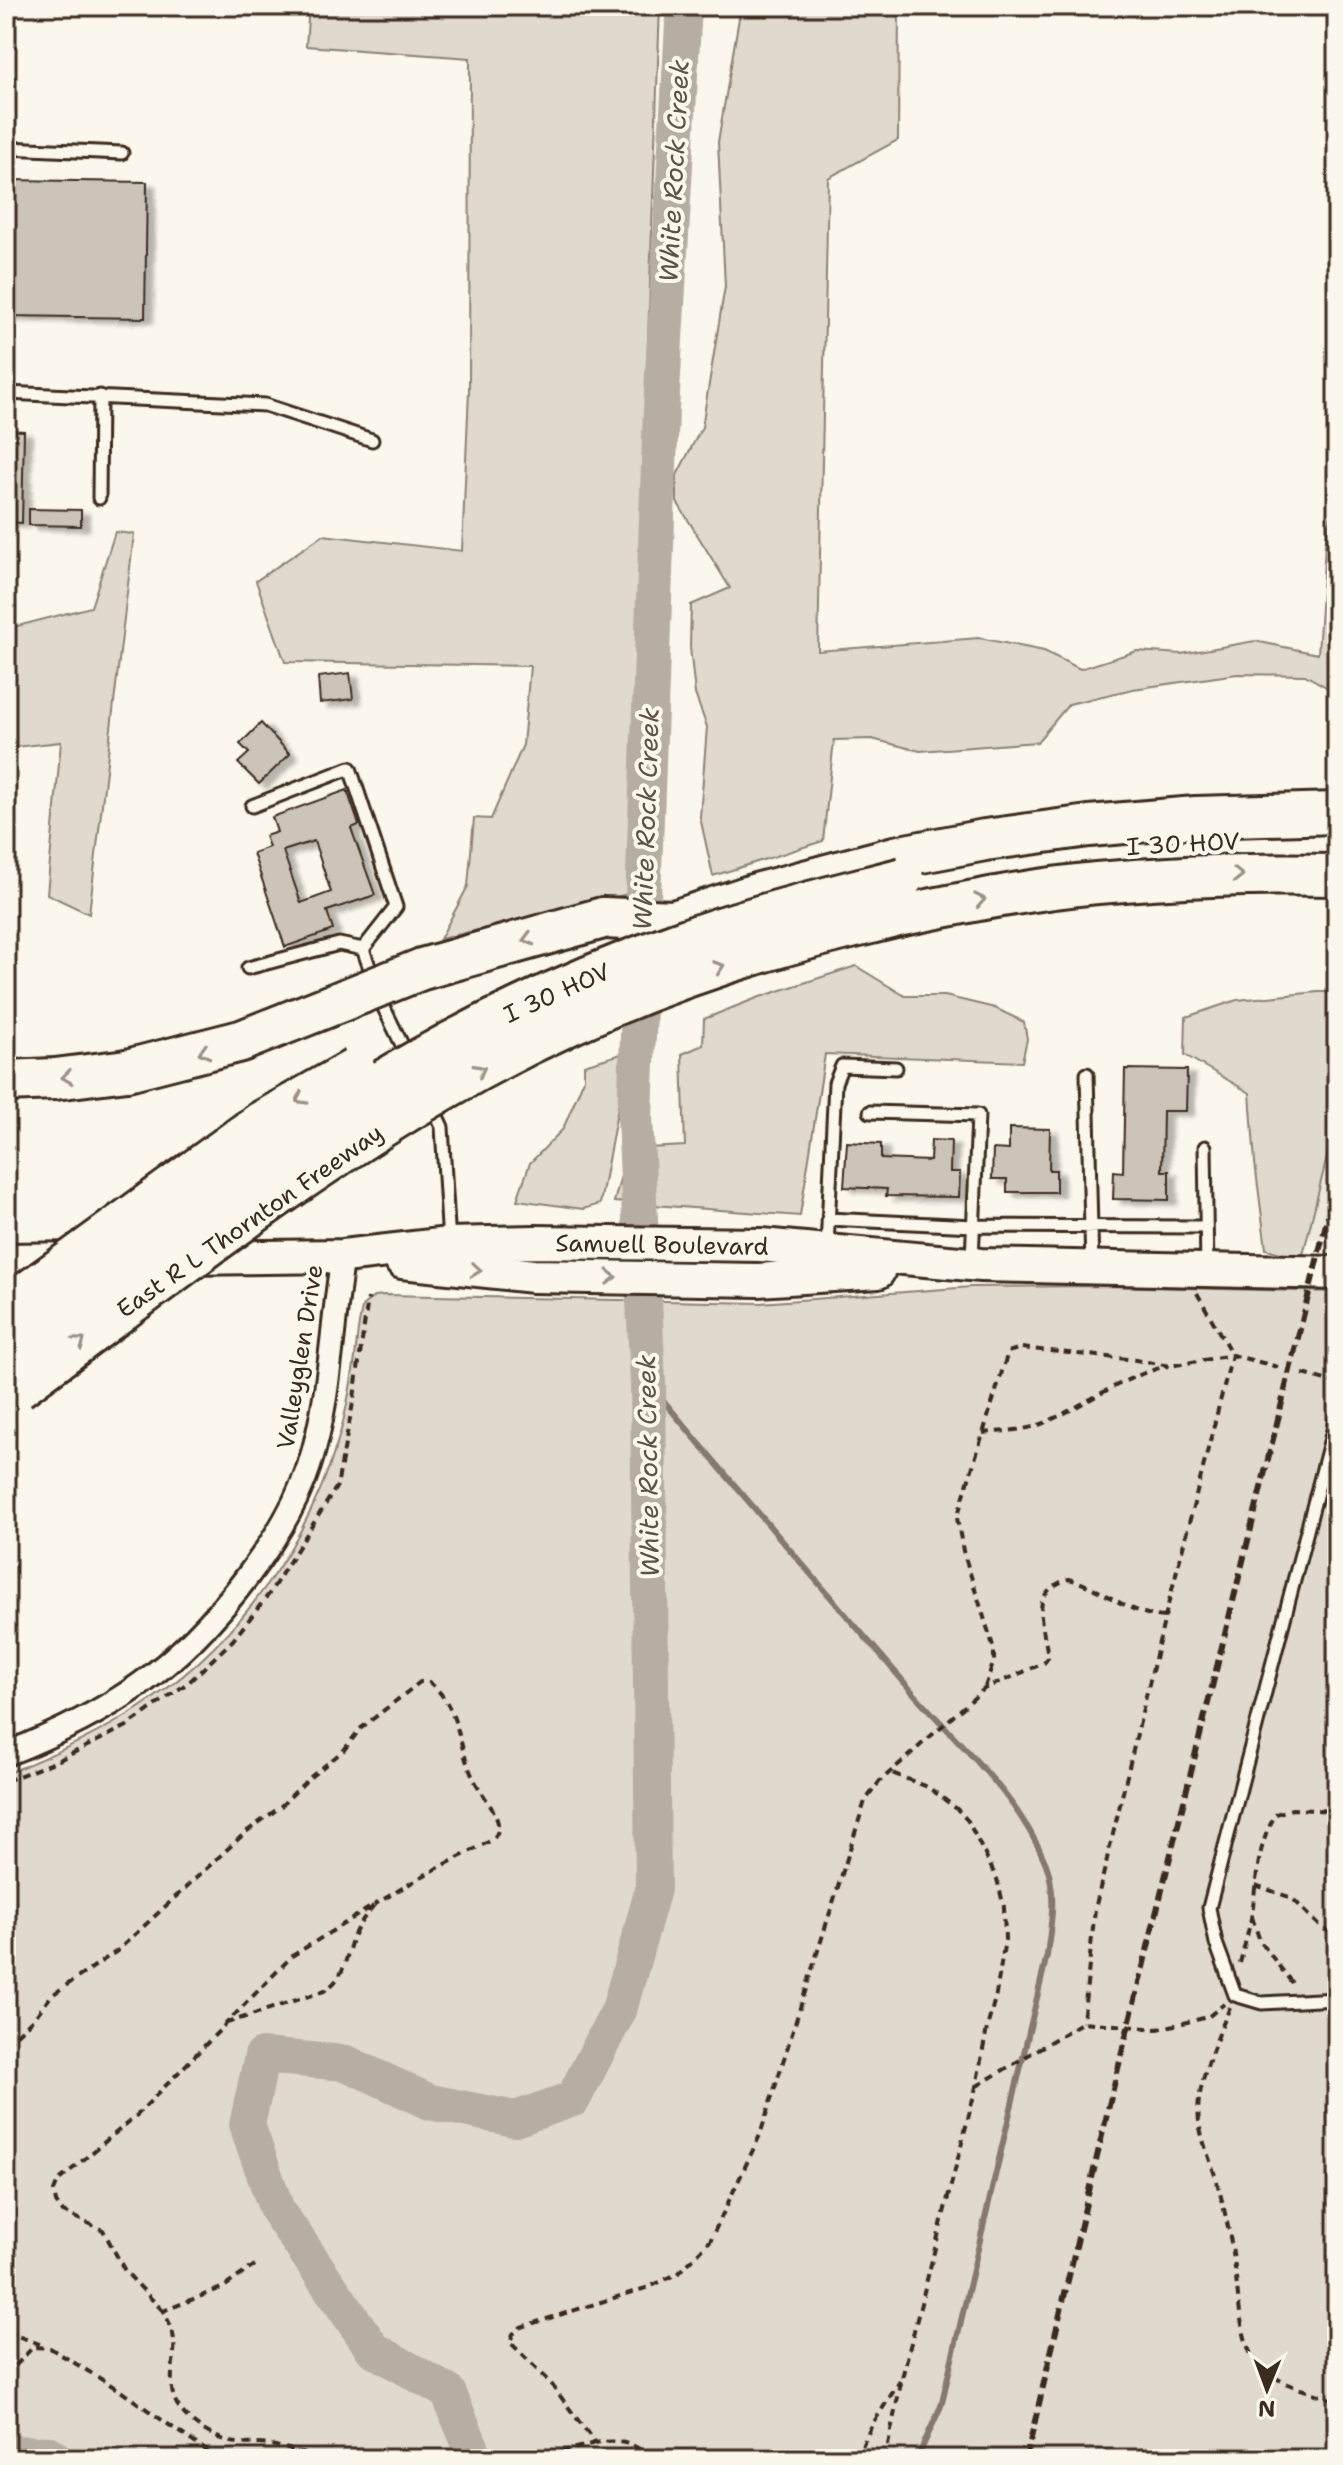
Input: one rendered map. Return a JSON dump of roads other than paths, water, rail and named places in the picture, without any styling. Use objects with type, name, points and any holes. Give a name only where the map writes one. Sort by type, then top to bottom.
[{"type":"highway","name":"East R L Thornton Freeway","points":[[12,1392],[302,1178],[452,1084],[523,1047],[684,979],[784,945],[985,840],[1089,826],[1196,817],[1335,842]]},
{"type":"highway","name":"East R L Thornton Freeway","points":[[6,1308],[261,1122],[494,998],[674,921],[756,894],[900,883],[989,898],[1094,883],[1194,876],[1335,842]]},
{"type":"highway","name":"I 30 HOV","points":[[6,1349],[280,1147],[351,1100],[425,1057],[584,978],[675,943],[761,915],[900,883]]},
{"type":"highway","points":[[6,1081],[55,1079],[127,1070],[241,1041],[368,989],[469,954],[603,918],[674,921]]},
{"type":"main road","name":"Samuell Boulevard","points":[[6,1260],[343,1256],[449,1244],[535,1242],[761,1245],[977,1265],[1337,1273]]},
{"type":"main road","name":"Samuell Boulevard","points":[[343,1256],[533,1276],[758,1280],[977,1265]]},
{"type":"street","name":"Valleyglen Drive","points":[[6,1754],[63,1731],[157,1674],[195,1641],[262,1557],[287,1515],[312,1452],[323,1406],[343,1256]]},
{"type":"lane","points":[[6,148],[122,153]]},
{"type":"lane","points":[[6,393],[265,405],[372,440]]},
{"type":"lane","points":[[99,498],[100,396]]},
{"type":"lane","points":[[252,806],[350,768],[396,907],[363,949]]},
{"type":"lane","points":[[248,968],[339,944],[363,949]]},
{"type":"lane","points":[[363,949],[384,1008],[417,1074]]},
{"type":"lane","points":[[827,1251],[835,1083],[842,1066],[896,1068]]},
{"type":"lane","points":[[1087,1074],[1092,1267]]},
{"type":"lane","points":[[423,1087],[442,1127],[449,1244]]},
{"type":"lane","points":[[870,1112],[978,1115],[974,1226],[977,1265]]},
{"type":"lane","points":[[1195,1269],[1206,1227],[1205,1147]]},
{"type":"lane","points":[[828,1219],[974,1226],[1206,1227]]},
{"type":"lane","points":[[1337,1415],[1209,1908],[1219,1954],[1235,1995],[1262,2003],[1337,1999]]},
{"type":"waterway","name":"White Rock Creek","points":[[476,2459],[448,2392],[373,2349],[277,2210],[247,2125],[262,2056],[346,2063],[430,2102],[515,2119],[573,2099],[619,2010],[653,1889],[648,1382],[635,1117],[661,410],[684,6]]},
{"type":"waterway","points":[[648,1382],[909,1688],[1003,1792],[1034,1839],[1049,1875],[1052,1909],[1047,1955],[941,2406],[917,2459]]},
{"type":"waterway","name":"White Rock Creek","points":[[6,2453],[50,2454],[56,2459]]},
{"type":"railway","points":[[1026,2459],[1111,2097],[1337,1179]]}]
